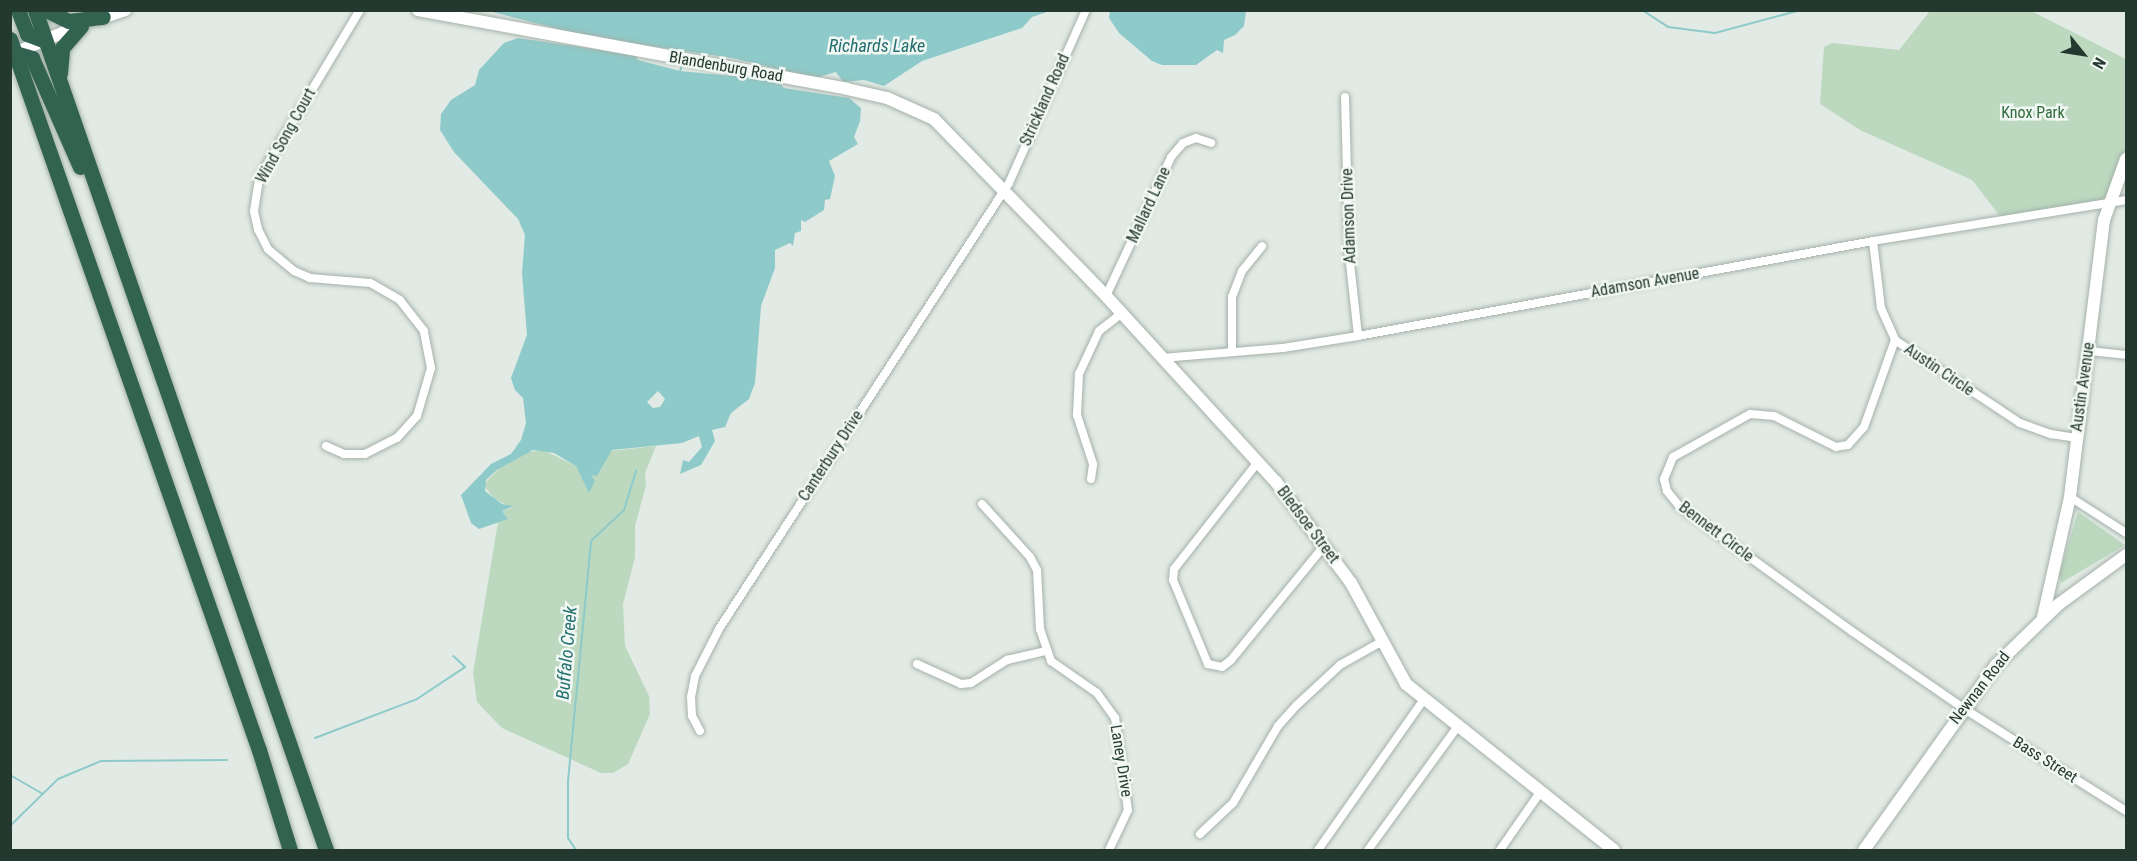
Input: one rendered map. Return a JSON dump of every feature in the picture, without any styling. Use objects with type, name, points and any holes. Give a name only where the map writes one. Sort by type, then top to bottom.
[{"type":"highway","points":[[18,10],[27,34],[45,40]]},
{"type":"highway","points":[[34,10],[326,850]]},
{"type":"highway","points":[[46,10],[69,21],[103,17]]},
{"type":"highway","points":[[61,88],[62,48],[81,26]]},
{"type":"highway","points":[[12,49],[32,58],[47,99],[109,224]]},
{"type":"highway","points":[[12,49],[259,750],[290,850]]},
{"type":"highway","points":[[10,80],[33,105]]},
{"type":"street","points":[[12,49],[45,40],[125,10]]},
{"type":"street","name":"Wind Song Court","points":[[326,447],[344,454],[365,454],[397,438],[417,416],[431,368],[424,331],[400,300],[370,283],[310,278],[294,271],[268,249],[256,220],[255,193],[259,178],[360,10]]},
{"type":"street","name":"Blandenburg Road","points":[[418,10],[887,98],[934,119],[1004,189]]},
{"type":"street","name":"Strickland Road","points":[[1004,189],[1086,10]]},
{"type":"street","name":"Adamson Drive","points":[[1345,96],[1349,254],[1358,336]]},
{"type":"street","name":"Mallard Lane","points":[[1106,296],[1171,157],[1183,143],[1196,138],[1211,143]]},
{"type":"street","name":"Austin Avenue","points":[[2043,617],[2070,497],[2108,203],[2127,159]]},
{"type":"street","name":"Bledsoe Street","points":[[1004,189],[1258,462],[1353,585],[1406,684],[1614,850]]},
{"type":"street","name":"Canterbury Drive","points":[[700,731],[692,716],[691,697],[695,676],[719,629],[1004,189]]},
{"type":"street","name":"Adamson Avenue","points":[[1162,358],[1232,352],[1358,336],[1874,241],[2127,200]]},
{"type":"street","name":"Austin Circle","points":[[1874,241],[1881,308],[1895,340],[2020,423],[2050,434],[2076,438]]},
{"type":"street","points":[[1232,352],[1232,297],[1242,272],[1262,246]]},
{"type":"street","points":[[1091,479],[1093,464],[1077,415],[1078,374],[1096,336],[1107,321],[1121,314]]},
{"type":"street","name":"Bennett Circle","points":[[1895,340],[1864,427],[1848,445],[1836,447],[1774,416],[1750,414],[1673,457],[1666,467],[1665,485],[1679,506],[1963,708]]},
{"type":"street","points":[[2089,351],[2127,356]]},
{"type":"street","points":[[1258,462],[1174,569],[1173,580],[1208,664],[1222,667],[1231,660],[1323,548]]},
{"type":"street","points":[[2070,497],[2127,533]]},
{"type":"street","points":[[917,664],[961,684],[970,683],[1007,660],[1045,651],[1037,570],[1030,557],[982,504]]},
{"type":"street","name":"Newnan Road","points":[[1864,850],[1963,708],[1996,665],[2043,617],[2127,555]]},
{"type":"street","points":[[1200,834],[1233,803],[1278,726],[1297,705],[1340,665],[1383,641]]},
{"type":"street","name":"Laney Drive","points":[[1045,651],[1063,673],[1097,693],[1114,718],[1128,810],[1109,850]]},
{"type":"street","points":[[1318,850],[1424,699]]},
{"type":"street","name":"Bass Street","points":[[1963,708],[2127,811]]},
{"type":"street","points":[[1368,850],[1458,726]]},
{"type":"street","points":[[1500,850],[1541,791]]},
{"type":"green space","name":"Knox Park","points":[[1930,11],[2031,11],[2126,59],[2126,159],[2108,203],[2003,220],[1972,180],[1860,130],[1820,104],[1824,47],[1832,43],[1899,50]]},
{"type":"green space","points":[[656,446],[645,473],[646,485],[635,526],[635,557],[623,604],[625,646],[649,696],[650,714],[628,764],[613,773],[601,773],[502,728],[477,702],[473,673],[498,522],[508,519],[502,511],[513,508],[495,499],[483,485],[500,468],[529,452],[543,450],[576,466],[590,493],[591,475],[597,475],[610,451]]},
{"type":"green space","points":[[2078,512],[2125,545],[2061,583],[2059,575]]},
{"type":"water","points":[[1110,10],[1246,11],[1244,26],[1235,35],[1224,40],[1223,53],[1217,50],[1196,65],[1162,65],[1152,61],[1119,33],[1109,18]]},
{"type":"water","name":"Richards Lake","points":[[489,11],[1050,11],[1032,17],[1022,28],[922,61],[884,86],[864,80],[843,82],[836,72],[815,78],[732,58],[590,37]]},
{"type":"water","points":[[518,38],[635,55],[638,60],[680,71],[776,80],[784,88],[849,98],[861,108],[860,121],[854,137],[858,144],[829,161],[835,176],[830,199],[825,200],[824,210],[805,222],[801,220],[801,231],[795,233],[793,246],[790,243],[775,250],[775,268],[761,306],[755,383],[749,399],[731,413],[725,427],[712,430],[715,441],[701,465],[680,474],[683,460],[689,462],[702,447],[699,436],[682,443],[612,450],[597,476],[591,475],[595,481],[589,493],[576,466],[554,453],[533,450],[497,470],[486,480],[485,491],[502,504],[514,506],[502,511],[508,519],[479,529],[471,523],[461,495],[491,464],[511,454],[521,440],[526,423],[523,398],[515,390],[511,378],[527,335],[522,273],[525,235],[518,219],[454,152],[440,130],[441,114],[451,100],[475,85],[479,70],[504,43]],"holes":[[[658,391],[665,399],[660,407],[653,408],[647,402]]]},
{"type":"waterway","points":[[1642,10],[1668,27],[1715,33],[1801,10]]},
{"type":"waterway","name":"Buffalo Creek","points":[[680,71],[683,62]]},
{"type":"waterway","name":"Buffalo Creek","points":[[576,850],[568,838],[568,781],[591,541],[624,510],[636,471]]},
{"type":"waterway","points":[[315,738],[417,699],[465,667],[453,656]]},
{"type":"waterway","points":[[10,826],[58,779],[101,761],[227,760]]},
{"type":"waterway","points":[[10,775],[43,794]]}]
